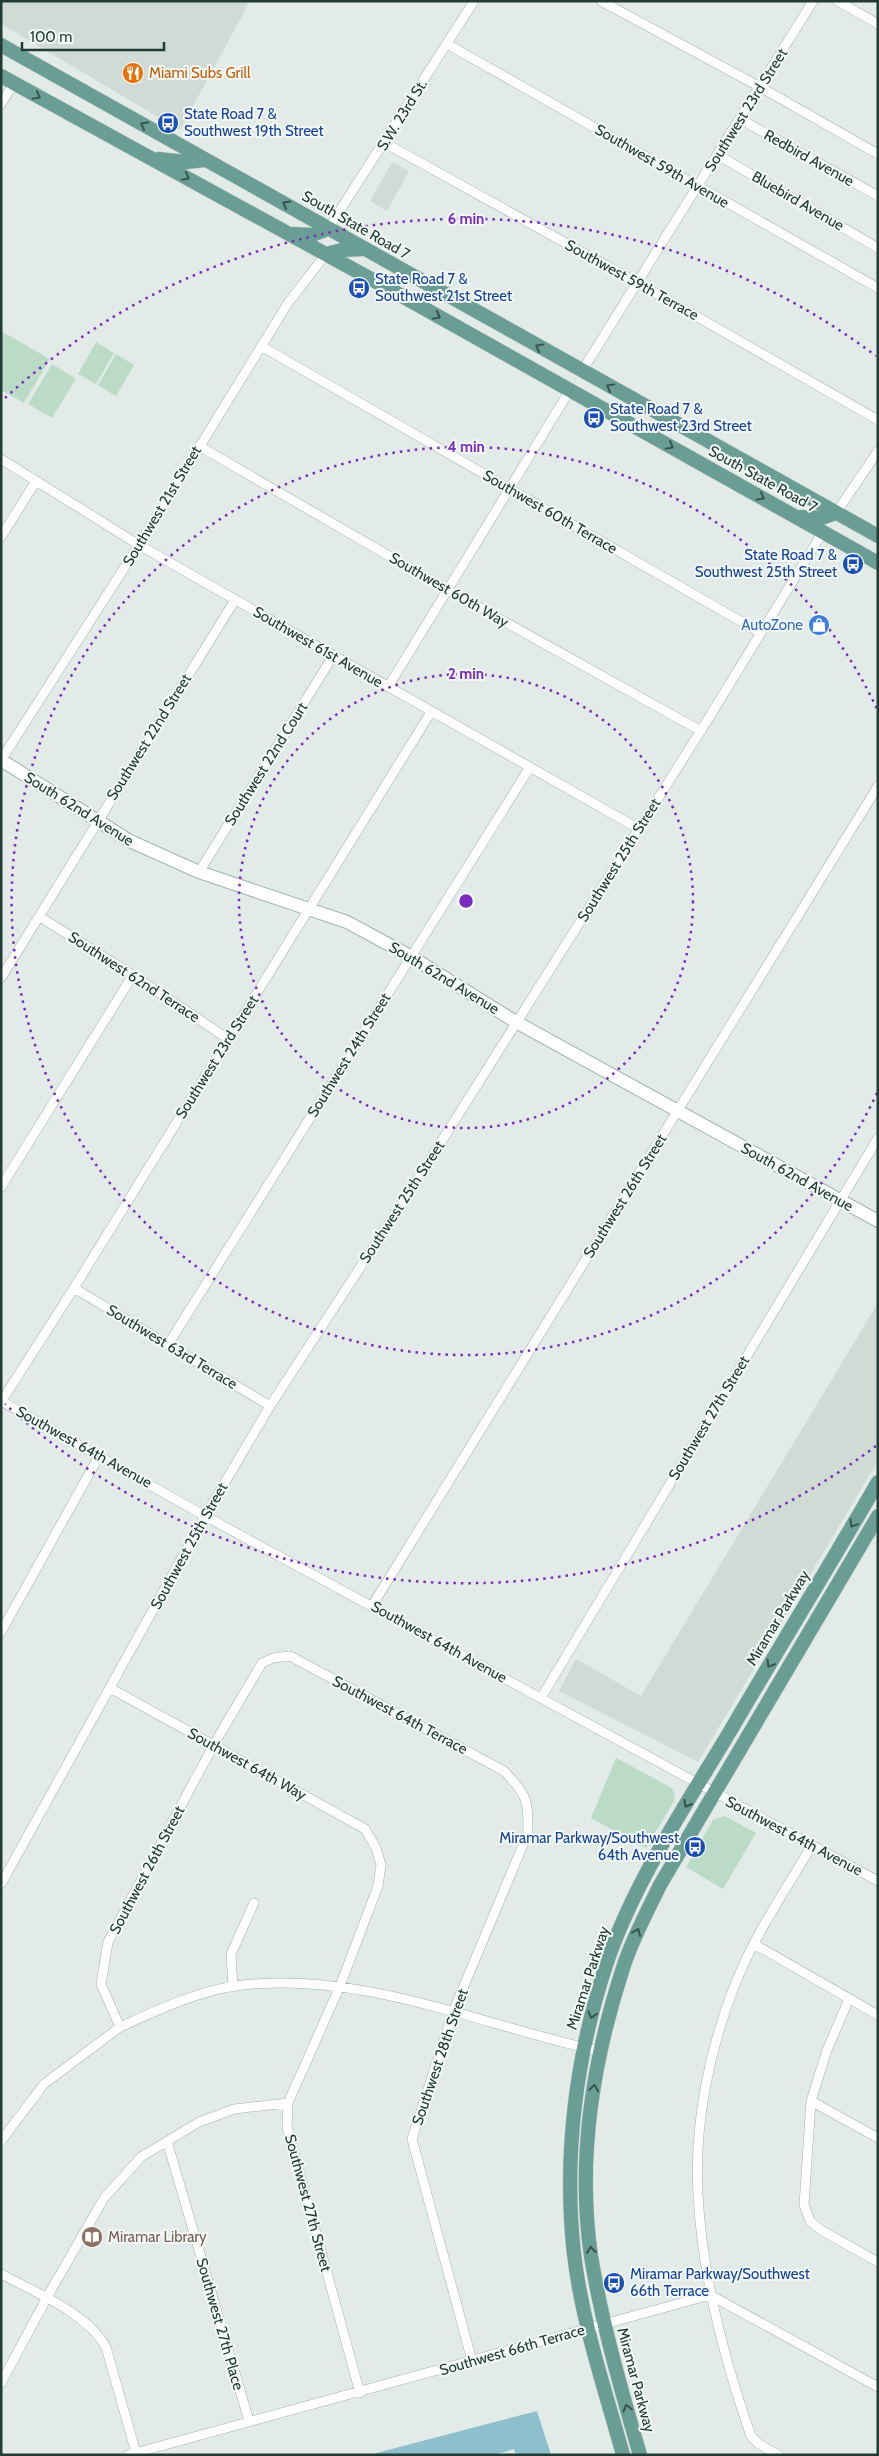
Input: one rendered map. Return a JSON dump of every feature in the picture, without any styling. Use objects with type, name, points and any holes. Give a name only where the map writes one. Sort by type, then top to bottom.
[{"type":"main road","name":"South State Road 7","points":[[1,45],[872,532]]},
{"type":"main road","name":"South State Road 7","points":[[1,76],[326,254],[878,563]]},
{"type":"main road","points":[[152,159],[186,162],[205,160]]},
{"type":"main road","points":[[287,233],[312,235],[328,228]]},
{"type":"main road","points":[[326,254],[342,250],[366,250]]},
{"type":"main road","points":[[794,515],[821,518],[836,513]]},
{"type":"main road","points":[[824,532],[840,527],[872,532]]},
{"type":"main road","name":"Miramar Parkway","points":[[623,2455],[588,2329],[574,2255],[570,2199],[572,2130],[583,2047],[608,1961],[645,1877],[698,1784],[878,1482]]},
{"type":"main road","name":"Miramar Parkway","points":[[640,2455],[604,2324],[591,2254],[586,2201],[588,2133],[599,2050],[623,1967],[638,1929],[660,1885],[878,1516]]},
{"type":"main road","points":[[818,1617],[818,1607],[838,1569],[837,1552]]},
{"type":"street","name":"S.W. 23rd St.","points":[[328,228],[474,1]]},
{"type":"street","points":[[601,1],[760,87],[878,154]]},
{"type":"street","name":"Southwest 23rd Street","points":[[582,371],[813,1]]},
{"type":"street","points":[[838,1],[878,24]]},
{"type":"street","name":"Southwest 59th Avenue","points":[[447,44],[878,288]]},
{"type":"street","points":[[1,104],[14,83]]},
{"type":"street","name":"Redbird Avenue","points":[[740,119],[878,196]]},
{"type":"street","name":"Southwest 59th Terrace","points":[[385,142],[878,420]]},
{"type":"street","name":"Bluebird Avenue","points":[[718,155],[878,248]]},
{"type":"street","name":"Southwest 21st Street","points":[[1,760],[139,545],[288,303],[326,254]]},
{"type":"street","name":"Southwest 60th Terrace","points":[[261,346],[762,633]]},
{"type":"street","points":[[388,687],[446,589],[570,390]]},
{"type":"street","name":"Southwest 60th Way","points":[[199,446],[446,589],[701,731]]},
{"type":"street","points":[[836,513],[878,451]]},
{"type":"street","name":"Southwest 61st Avenue","points":[[1,460],[139,545],[639,829]]},
{"type":"street","points":[[1,537],[36,481]]},
{"type":"street","name":"Southwest 25th Street","points":[[1,1884],[205,1516],[270,1406],[419,1177],[701,731],[824,532]]},
{"type":"street","name":"Southwest 22nd Street","points":[[1,978],[235,600]]},
{"type":"street","name":"Southwest 22nd Court","points":[[199,872],[333,656]]},
{"type":"street","name":"Southwest 23rd Street","points":[[1,1402],[74,1288],[431,712]]},
{"type":"street","name":"South 62nd Avenue","points":[[1,760],[130,841],[199,872],[347,922],[410,956],[516,1022],[878,1221]]},
{"type":"street","name":"Southwest 24th Street","points":[[169,1344],[530,767]]},
{"type":"street","name":"Southwest 26th Street","points":[[372,1606],[878,786]]},
{"type":"street","name":"Southwest 62nd Terrace","points":[[40,917],[133,975],[228,1039]]},
{"type":"street","points":[[1,1187],[133,975]]},
{"type":"street","name":"Southwest 27th Street","points":[[541,1698],[878,1138]]},
{"type":"street","name":"Southwest 63rd Terrace","points":[[74,1288],[270,1406]]},
{"type":"street","name":"Southwest 64th Avenue","points":[[1,1402],[205,1516],[878,1880]]},
{"type":"street","points":[[1,1632],[99,1456]]},
{"type":"street","name":"Southwest 64th Terrace","points":[[273,1658],[290,1656],[504,1771],[521,1789]]},
{"type":"street","name":"Southwest 26th Street","points":[[120,2027],[101,1984],[108,1942],[213,1746],[262,1664],[273,1658]]},
{"type":"street","name":"Southwest 64th Way","points":[[110,1688],[365,1829],[376,1848]]},
{"type":"street","name":"Southwest 28th Street","points":[[472,2361],[412,2139],[453,2012],[528,1833],[528,1805],[521,1789]]},
{"type":"street","points":[[778,2455],[759,2444],[751,2436],[710,2294],[698,2193],[701,2114],[717,2040],[734,1986],[754,1944],[812,1845]]},
{"type":"street","name":"Southwest 27th Street","points":[[360,2392],[287,2127],[288,2103],[340,1986],[378,1886],[381,1865],[376,1848]]},
{"type":"street","points":[[233,1987],[231,1954],[254,1903]]},
{"type":"street","points":[[754,1944],[878,2015]]},
{"type":"street","points":[[1,2141],[44,2084],[120,2027],[178,2002],[233,1987],[289,1982],[340,1986],[453,2012],[599,2050]]},
{"type":"street","points":[[849,1999],[827,2050],[811,2101],[804,2205],[810,2221],[821,2230],[878,2262]]},
{"type":"street","points":[[811,2101],[878,2138]]},
{"type":"street","points":[[1,2384],[46,2299],[104,2198],[141,2157],[199,2122],[234,2109],[288,2103]]},
{"type":"street","name":"Southwest 27th Place","points":[[167,2141],[248,2421]]},
{"type":"street","points":[[1,2274],[85,2321],[99,2334],[106,2347],[132,2454]]},
{"type":"street","points":[[710,2294],[878,2387]]},
{"type":"street","name":"Southwest 66th Terrace","points":[[132,2454],[710,2294]]},
{"type":"shaded area","points":[[1,1],[250,1],[180,130],[1,24]]},
{"type":"shaded area","points":[[392,162],[409,171],[387,211],[370,201]]},
{"type":"shaded area","points":[[878,1303],[878,1461],[698,1762],[559,1691],[576,1659],[641,1696]]},
{"type":"green space","points":[[1,331],[50,359],[24,403],[1,390]]},
{"type":"green space","points":[[96,342],[114,353],[96,384],[78,374]]},
{"type":"green space","points":[[116,354],[134,365],[116,396],[98,385]]},
{"type":"green space","points":[[52,364],[76,379],[52,418],[28,404]]},
{"type":"green space","points":[[616,1758],[672,1788],[675,1794],[674,1801],[646,1848],[591,1818]]},
{"type":"green space","points":[[725,1816],[756,1833],[723,1889],[686,1867],[713,1820]]},
{"type":"water","points":[[537,2411],[551,2455],[516,2455],[514,2449],[494,2455],[369,2455]]},
{"type":"place","name":"Miami Subs Grill","points":[[133,73]]},
{"type":"place","name":"State Road 7 & Southwest 19th Street","points":[[168,123]]},
{"type":"place","name":"State Road 7 & Southwest 21st Street","points":[[359,288]]},
{"type":"place","name":"State Road 7 & Southwest 23rd Street","points":[[594,418]]},
{"type":"place","name":"State Road 7 & Southwest 25th Street","points":[[853,564]]},
{"type":"place","name":"AutoZone","points":[[819,625]]},
{"type":"place","name":"Miramar Parkway/Southwest 64th Avenue","points":[[695,1847]]},
{"type":"place","name":"Miramar Library","points":[[92,2237]]},
{"type":"place","name":"Miramar Parkway/Southwest 66th Terrace","points":[[614,2283]]}]
